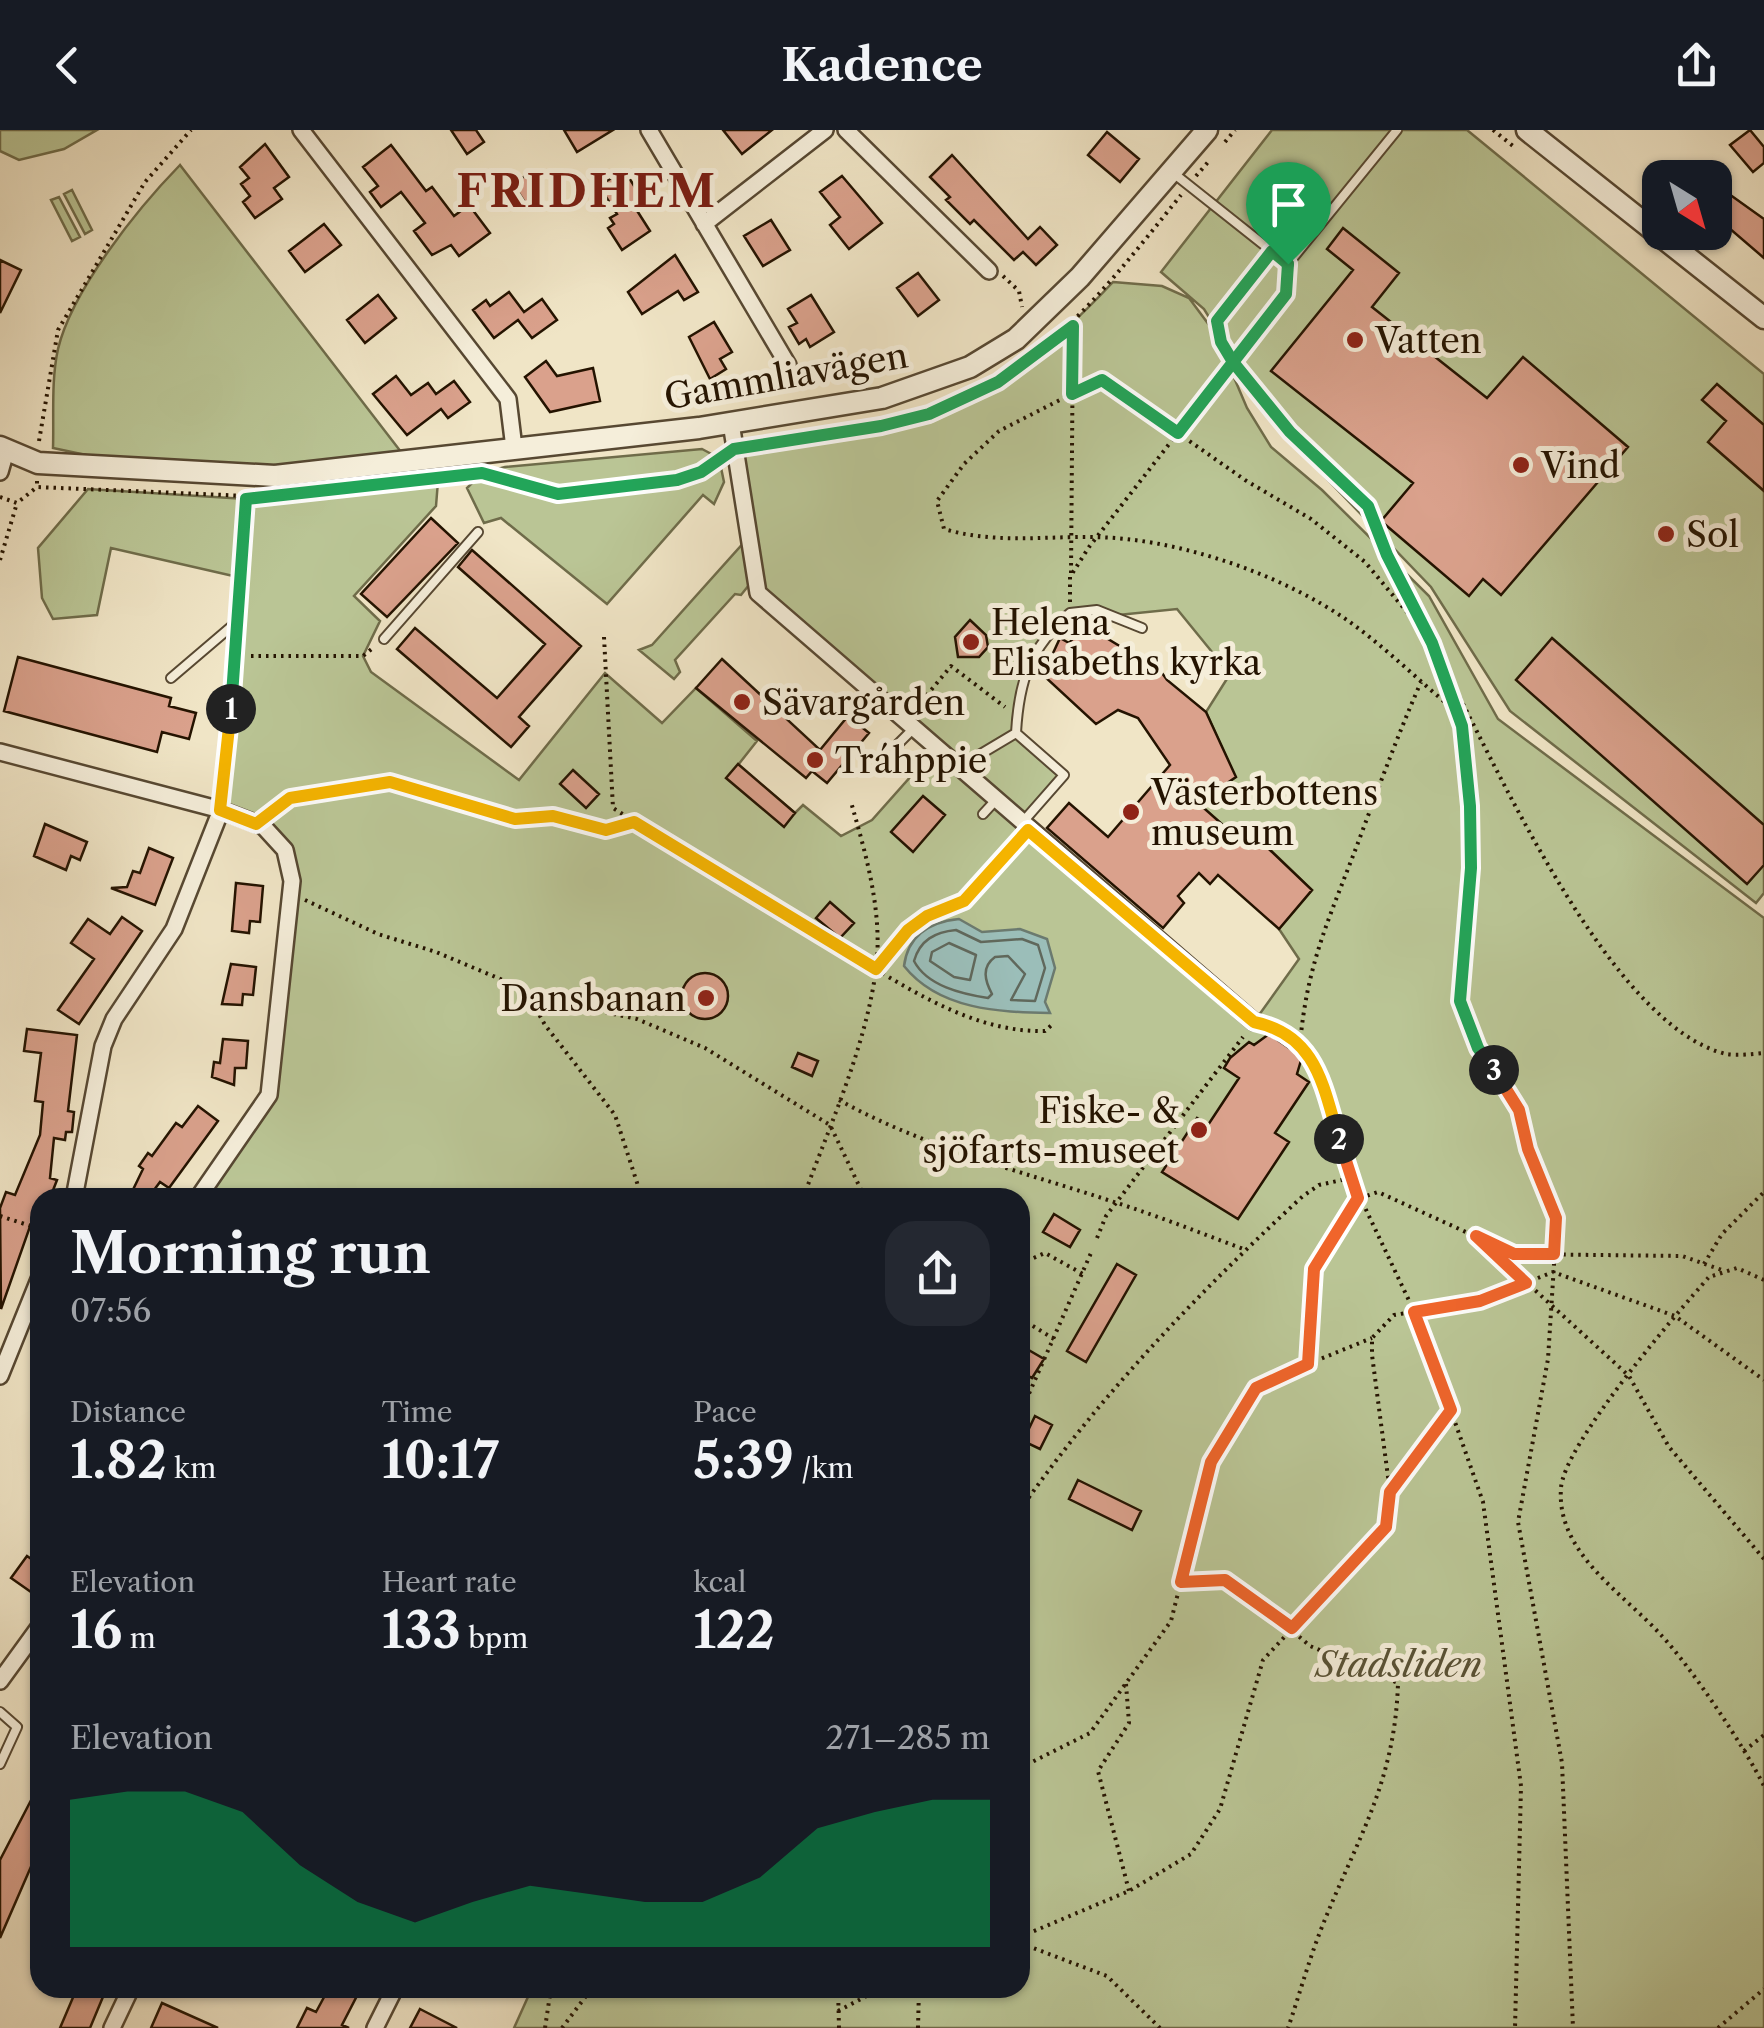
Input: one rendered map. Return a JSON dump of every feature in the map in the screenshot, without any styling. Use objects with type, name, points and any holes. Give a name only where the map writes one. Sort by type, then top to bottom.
[{"type":"street","points":[[301,130],[508,399],[514,448]]},
{"type":"street","points":[[648,130],[788,365]]},
{"type":"street","points":[[704,224],[825,130]]},
{"type":"street","points":[[846,130],[989,271]]},
{"type":"street","points":[[1527,130],[1764,318]]},
{"type":"street","name":"Gammliavägen","points":[[2,457],[38,463],[275,476],[731,423],[882,398],[970,368],[1038,321],[1180,179],[1215,137]]},
{"type":"street","points":[[731,423],[758,593],[1254,1022]]},
{"type":"street","points":[[0,752],[220,810],[256,824],[286,850],[291,894],[269,1096],[205,1188]]},
{"type":"street","points":[[76,1188],[103,1046],[114,1018],[174,929],[220,810]]},
{"type":"street","points":[[0,1376],[30,1302]]},
{"type":"street","points":[[0,1681],[30,1640]]},
{"type":"street","points":[[112,2028],[126,1998]]},
{"type":"street","points":[[375,2028],[390,1998]]},
{"type":"lane","points":[[1180,179],[1288,264],[1397,130]]},
{"type":"lane","points":[[384,639],[478,532]]},
{"type":"lane","points":[[1016,733],[1018,688],[1030,656],[1070,613],[1097,610],[1142,628]]},
{"type":"lane","points":[[220,810],[240,620]]},
{"type":"lane","points":[[171,678],[240,620]]},
{"type":"lane","points":[[898,744],[909,725]]},
{"type":"lane","points":[[958,768],[1016,733]]},
{"type":"lane","points":[[1016,733],[1064,776],[1024,827]]},
{"type":"lane","points":[[983,814],[995,801]]},
{"type":"lane","points":[[0,1712],[17,1726],[0,1764]]},
{"type":"path","points":[[37,487],[41,419],[58,330],[145,182],[191,130]]},
{"type":"path","points":[[1215,137],[1235,130]]},
{"type":"path","points":[[0,560],[16,502],[37,487],[246,499],[482,473],[558,494],[621,489],[701,472],[734,449],[881,426],[929,414],[998,382],[1073,326],[1180,179],[1212,158]]},
{"type":"path","points":[[1272,251],[1217,321],[1221,342],[1233,362],[1290,432],[1368,506],[1387,555],[1571,907],[1630,985],[1674,1026],[1725,1054],[1764,1053]]},
{"type":"path","points":[[1070,577],[1286,294],[1288,264]]},
{"type":"path","points":[[989,271],[1010,280],[1024,310],[1036,298]]},
{"type":"path","points":[[1070,613],[1073,326]]},
{"type":"path","points":[[1456,712],[1348,621],[1291,586],[1202,556],[1128,539],[1071,537],[1022,542],[966,536],[944,529],[936,501],[964,464],[998,430],[1102,380],[1244,480],[1312,519],[1365,562],[1432,643],[1456,712],[1470,806],[1471,868],[1460,1001],[1478,1048],[1519,1110],[1528,1149],[1556,1218],[1548,1358],[1518,1522],[1562,1763],[1574,2028]]},
{"type":"path","points":[[0,498],[16,502]]},
{"type":"path","points":[[240,620],[246,499]]},
{"type":"path","points":[[604,637],[613,808],[923,997],[1023,1032],[1045,1031],[1054,1023]]},
{"type":"path","points":[[236,656],[362,656],[384,639]]},
{"type":"path","points":[[909,725],[951,666],[1017,716]]},
{"type":"path","points":[[1300,1046],[1305,987],[1326,922],[1385,762],[1421,682]]},
{"type":"path","points":[[256,824],[290,798],[390,782],[515,819],[553,816],[606,830],[634,822]]},
{"type":"path","points":[[807,1188],[839,1100],[876,969],[871,870],[851,802]]},
{"type":"path","points":[[876,969],[908,930],[927,916],[964,901],[1024,827]]},
{"type":"path","points":[[291,894],[378,934],[555,1002],[670,1030],[830,1125],[860,1188]]},
{"type":"path","points":[[524,989],[545,1025],[615,1115],[639,1188]]},
{"type":"path","points":[[1097,1238],[1116,1202],[1254,1022],[1270,1026],[1300,1046],[1317,1068],[1358,1198],[1414,1312],[1483,1502],[1520,1786],[1516,2028]]},
{"type":"path","points":[[839,1100],[877,1121],[1246,1250]]},
{"type":"path","points":[[1030,1496],[1054,1461],[1154,1342],[1246,1250],[1320,1184],[1351,1178]]},
{"type":"path","points":[[1308,1364],[1314,1269],[1358,1198],[1378,1192],[1514,1254],[1682,1256],[1722,1270]]},
{"type":"path","points":[[1704,1264],[1722,1234],[1764,1192]]},
{"type":"path","points":[[0,1216],[30,1226]]},
{"type":"path","points":[[1476,1236],[1628,1376],[1669,1447],[1764,1559]]},
{"type":"path","points":[[1030,1260],[1045,1253],[1082,1274]]},
{"type":"path","points":[[1030,1393],[1091,1253]]},
{"type":"path","points":[[1764,1280],[1737,1268],[1709,1277],[1674,1316],[1589,1430],[1561,1486],[1564,1521],[1596,1573],[1662,1636],[1764,1786]]},
{"type":"path","points":[[1030,1763],[1090,1734],[1171,1621],[1211,1462],[1256,1388],[1372,1338],[1394,1315],[1480,1301],[1553,1272],[1674,1316],[1764,1380]]},
{"type":"path","points":[[1030,1324],[1056,1340]]},
{"type":"path","points":[[1030,1936],[1129,1891],[1191,1854],[1220,1809],[1263,1660],[1386,1527],[1390,1492],[1372,1338]]},
{"type":"path","points":[[1390,1492],[1451,1410]]},
{"type":"path","points":[[1181,1582],[1225,1580],[1292,1628],[1310,1646],[1398,1683],[1397,1735],[1375,1804],[1320,1931],[1288,2028]]},
{"type":"path","points":[[1126,1684],[1129,1723],[1098,1771],[1129,1891]]},
{"type":"path","points":[[1743,1752],[1764,1735]]},
{"type":"path","points":[[1030,1944],[1108,1976],[1160,2028]]},
{"type":"path","points":[[1718,2028],[1764,1989]]},
{"type":"path","points":[[545,2028],[550,1998]]},
{"type":"path","points":[[562,2028],[584,1998]]},
{"type":"path","points":[[838,1998],[839,2028]]},
{"type":"path","points":[[838,2012],[864,1998]]},
{"type":"path","points":[[918,2028],[919,1998]]},
{"type":"green space","points":[[0,130],[97,130],[64,149],[19,160],[0,151]]},
{"type":"green space","points":[[1272,130],[1467,130],[1764,374],[1764,893],[1756,903],[1510,711],[1431,587],[1278,428],[1204,309],[1161,272]]},
{"type":"green space","points":[[180,165],[408,461],[275,476],[152,469],[53,448],[54,373],[58,349],[77,301],[109,251]]},
{"type":"green space","points":[[72,190],[92,230],[85,234],[64,194]]},
{"type":"green space","points":[[59,197],[80,237],[72,241],[51,200]]},
{"type":"green space","name":"Stadsliden","points":[[1113,282],[1162,286],[1189,298],[1215,333],[1247,408],[1271,447],[1322,490],[1429,596],[1498,719],[1764,918],[1764,2028],[514,2028],[528,1998],[1030,1998],[1030,1188],[204,1188],[269,1095],[292,881],[277,841],[260,827],[221,810],[242,578],[111,548],[97,615],[53,619],[42,598],[38,548],[88,489],[246,499],[438,481],[436,506],[354,596],[380,621],[363,656],[371,672],[519,780],[605,673],[662,723],[696,688],[757,741],[738,765],[795,813],[803,805],[841,836],[872,820],[936,748],[753,580],[741,595],[735,594],[675,660],[680,672],[674,679],[639,650],[652,645],[746,540],[734,449],[915,417],[979,391],[1062,332]],"holes":[[[1177,609],[1230,674],[1206,712],[1235,777],[1198,803],[1242,842],[1252,832],[1312,890],[1279,929],[1299,959],[1254,1022],[1021,823],[1064,775],[1016,732],[1020,696],[1029,666],[1045,639],[1070,613],[1097,610],[1118,615]]]},
{"type":"green space","points":[[702,449],[719,458],[724,482],[714,504],[703,495],[607,604],[501,518],[484,523],[467,488],[482,473],[505,467]]},
{"type":"water","points":[[959,919],[982,932],[1020,929],[1047,939],[1055,968],[1045,1002],[1050,1013],[971,1006],[934,992],[918,981],[904,966],[915,938],[938,923]]},
{"type":"building","points":[[451,130],[476,130],[484,142],[467,154]]},
{"type":"building","points":[[564,130],[613,130],[577,152]]},
{"type":"building","points":[[723,130],[772,130],[742,154]]},
{"type":"building","points":[[1750,130],[1764,147],[1764,163],[1753,172],[1730,145]]},
{"type":"building","points":[[1107,132],[1139,159],[1120,182],[1088,155]]},
{"type":"building","points":[[265,144],[289,177],[274,188],[282,199],[255,218],[243,202],[250,196],[241,184],[249,178],[240,167]]},
{"type":"building","points":[[391,145],[426,191],[432,187],[454,216],[469,205],[490,233],[459,256],[451,245],[432,255],[414,231],[425,223],[401,192],[381,207],[370,192],[378,186],[363,167]]},
{"type":"building","points":[[952,155],[1028,239],[1040,227],[1057,245],[1036,265],[1023,252],[1014,260],[974,220],[970,224],[946,200],[950,197],[930,177]]},
{"type":"building","points":[[624,170],[645,203],[636,209],[650,231],[622,250],[608,228],[614,224],[610,218],[617,214],[599,186]]},
{"type":"building","points":[[528,174],[541,195],[526,204],[513,184]]},
{"type":"building","points":[[842,176],[882,223],[849,249],[830,225],[840,217],[820,192]]},
{"type":"building","points":[[1732,196],[1764,219],[1764,258],[1732,231]]},
{"type":"building","points":[[771,220],[790,250],[763,266],[744,236]]},
{"type":"building","points":[[324,224],[341,245],[305,272],[289,251]]},
{"type":"building","points":[[1343,228],[1399,273],[1372,307],[1487,398],[1523,357],[1628,447],[1501,595],[1483,579],[1469,596],[1381,521],[1413,483],[1271,371],[1353,270],[1327,249]]},
{"type":"building","points":[[675,255],[698,292],[684,300],[678,291],[642,314],[628,292]]},
{"type":"building","points":[[0,260],[21,270],[0,313]]},
{"type":"building","points":[[918,273],[939,300],[918,316],[897,288]]},
{"type":"building","points":[[509,292],[524,312],[542,299],[557,320],[532,338],[518,320],[494,338],[473,310],[486,300],[490,306]]},
{"type":"building","points":[[378,295],[396,318],[365,343],[347,320]]},
{"type":"building","points":[[811,295],[834,332],[810,347],[806,339],[799,344],[789,327],[797,323],[788,309]]},
{"type":"building","points":[[714,322],[732,352],[720,359],[726,369],[710,379],[689,337]]},
{"type":"building","points":[[546,361],[557,376],[593,368],[600,401],[550,412],[525,377]]},
{"type":"building","points":[[396,376],[411,395],[428,383],[436,394],[454,381],[470,402],[448,418],[441,409],[407,435],[373,394]]},
{"type":"building","points":[[1717,384],[1764,425],[1764,491],[1708,442],[1726,421],[1702,400]]},
{"type":"building","points":[[431,518],[458,543],[387,617],[361,594]]},
{"type":"building","points":[[472,550],[581,646],[519,717],[529,726],[511,747],[397,649],[415,628],[497,698],[545,644],[458,567]]},
{"type":"building","name":"Helena Elisabeths kyrka","points":[[970,620],[986,635],[988,647],[979,657],[958,657],[955,637]]},
{"type":"building","points":[[1085,625],[1131,653],[1138,663],[1151,658],[1167,680],[1206,712],[1236,777],[1198,803],[1242,842],[1251,832],[1312,890],[1279,929],[1218,875],[1210,884],[1199,873],[1178,896],[1184,903],[1163,928],[1047,828],[1069,803],[1108,837],[1170,765],[1138,718],[1118,710],[1096,724],[1043,675],[1060,638],[1069,643]]},
{"type":"building","points":[[1552,638],[1764,825],[1764,865],[1747,884],[1516,680]]},
{"type":"building","points":[[18,657],[171,698],[169,706],[196,713],[189,739],[162,732],[157,752],[4,711]]},
{"type":"building","points":[[722,659],[820,750],[848,716],[869,733],[827,783],[812,771],[806,778],[696,688]]},
{"type":"building","points":[[738,764],[795,813],[784,827],[726,778]]},
{"type":"building","points":[[573,770],[599,794],[586,808],[560,784]]},
{"type":"building","points":[[923,796],[945,815],[913,852],[891,832]]},
{"type":"building","points":[[45,824],[87,842],[80,860],[71,856],[66,870],[34,856]]},
{"type":"building","points":[[149,848],[173,858],[155,905],[111,888],[127,887],[133,871],[140,873]]},
{"type":"building","points":[[236,883],[263,886],[260,922],[250,921],[249,933],[232,931]]},
{"type":"building","points":[[830,902],[854,923],[840,938],[816,918]]},
{"type":"building","points":[[122,917],[142,931],[79,1024],[58,1010],[94,959],[71,943],[88,919],[110,934]]},
{"type":"building","points":[[231,964],[256,967],[253,995],[243,994],[242,1005],[222,1004]]},
{"type":"building","name":"Dansbanan","points":[[705,973],[721,980],[728,996],[721,1012],[705,1019],[689,1012],[682,996],[689,980]]},
{"type":"building","points":[[27,1029],[77,1035],[68,1111],[74,1112],[72,1132],[66,1132],[65,1140],[54,1138],[50,1178],[57,1180],[54,1188],[30,1188],[30,1226],[1,1309],[0,1208],[6,1192],[15,1195],[40,1135],[43,1102],[35,1101],[41,1053],[24,1051]]},
{"type":"building","points":[[1269,1034],[1302,1057],[1297,1074],[1309,1082],[1275,1133],[1289,1142],[1238,1219],[1162,1172],[1197,1118],[1208,1125],[1239,1078],[1224,1068],[1230,1058],[1249,1042],[1254,1045]]},
{"type":"building","points":[[223,1039],[248,1041],[246,1068],[235,1068],[234,1085],[212,1077],[214,1062],[220,1063]]},
{"type":"building","points":[[798,1053],[818,1061],[812,1076],[792,1067]]},
{"type":"building","points":[[198,1106],[218,1121],[169,1188],[160,1182],[156,1188],[134,1188],[143,1169],[139,1166],[148,1153],[152,1156],[176,1123],[182,1127]]},
{"type":"building","points":[[1054,1214],[1080,1230],[1070,1247],[1043,1232]]},
{"type":"building","points":[[1117,1264],[1136,1275],[1086,1362],[1067,1351]]},
{"type":"building","points":[[1030,1351],[1044,1359],[1030,1377]]},
{"type":"building","points":[[1035,1416],[1052,1425],[1040,1449],[1030,1444],[1030,1426]]},
{"type":"building","points":[[1078,1480],[1141,1511],[1132,1530],[1069,1499]]},
{"type":"building","points":[[27,1556],[30,1558],[30,1591],[11,1578]]},
{"type":"building","points":[[30,1802],[30,1869],[0,1938],[0,1860]]},
{"type":"building","points":[[73,1998],[102,1998],[90,2028],[60,2028]]},
{"type":"building","points":[[324,1998],[356,1998],[342,2025],[349,2028],[297,2028],[307,2008],[316,2012]]},
{"type":"building","points":[[162,2003],[218,2028],[151,2028]]},
{"type":"building","points":[[420,2009],[457,2028],[410,2028]]},
{"type":"place","name":"Vatten","points":[[1355,340]]},
{"type":"place","name":"Vind","points":[[1521,465]]},
{"type":"place","name":"Sol","points":[[1666,534]]},
{"type":"place","name":"Helena Elisabeths kyrka","points":[[971,642]]},
{"type":"place","name":"Sävargården","points":[[742,702]]},
{"type":"place","name":"Tráhppie","points":[[815,760]]},
{"type":"place","name":"Västerbottens museum","points":[[1131,812]]},
{"type":"place","name":"Dansbanan","points":[[706,998]]},
{"type":"place","name":"Fiske- & sjöfarts-museet","points":[[1199,1130]]},
{"type":"district","name":"FRIDHEM","points":[[587,191]]},
{"type":"route","points":[[1288,264],[1272,251],[1217,321],[1221,342],[1233,362],[1290,432],[1368,506],[1387,555],[1432,643],[1462,726],[1470,806],[1471,868],[1460,1001],[1478,1048],[1519,1110],[1528,1149],[1556,1218],[1554,1254],[1514,1254],[1476,1236],[1526,1283],[1480,1301],[1414,1312],[1451,1410],[1390,1492],[1386,1527],[1292,1628],[1225,1580],[1181,1582],[1211,1462],[1256,1388],[1308,1364],[1314,1269],[1358,1198],[1317,1068],[1310,1053],[1270,1026],[1254,1022],[1028,830],[964,901],[927,916],[908,930],[876,969],[634,822],[606,830],[553,816],[515,819],[390,782],[290,798],[256,824],[220,810],[240,620],[246,499],[310,495],[482,473],[558,494],[677,480],[701,472],[734,449],[881,426],[929,414],[998,382],[1034,359],[1073,326],[1072,394],[1102,380],[1178,433],[1233,362],[1286,294],[1288,264]]}]
